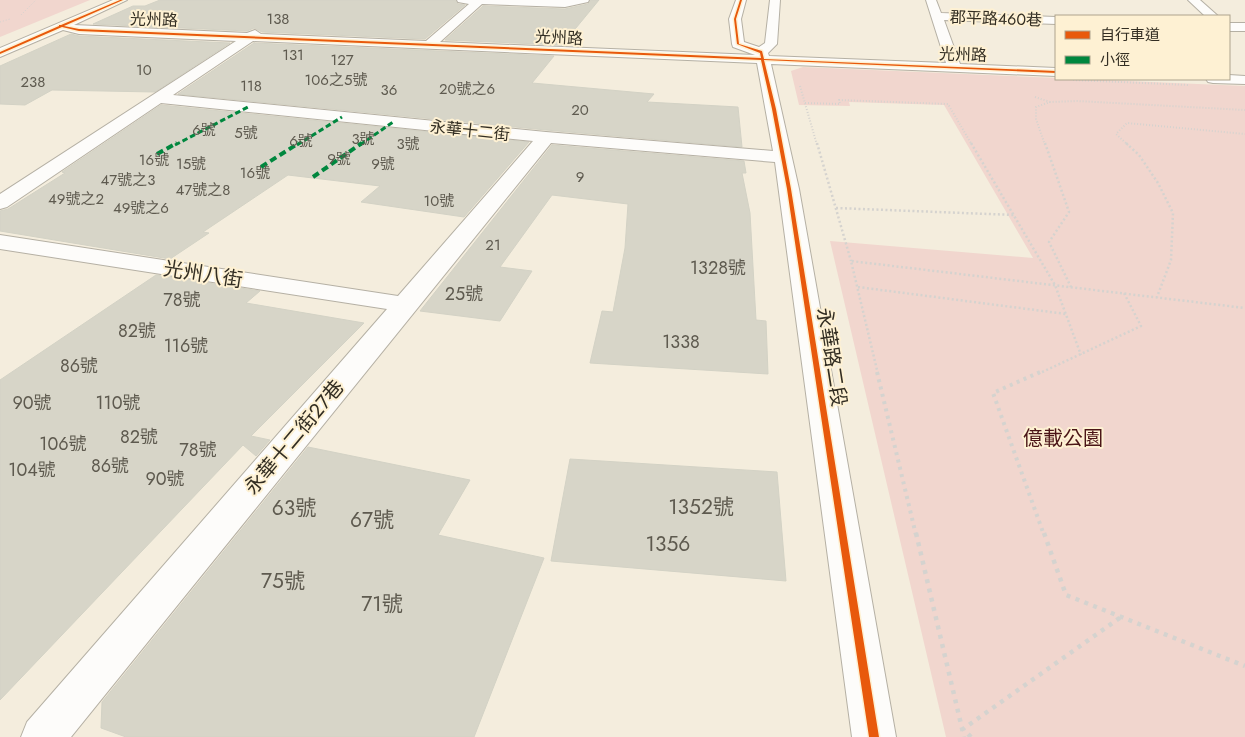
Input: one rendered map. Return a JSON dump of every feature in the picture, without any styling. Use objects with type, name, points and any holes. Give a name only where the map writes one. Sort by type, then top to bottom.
[{"type":"street","points":[[0,53],[122,0]]},
{"type":"street","points":[[462,0],[565,4],[584,0]]},
{"type":"street","points":[[433,41],[480,0]]},
{"type":"street","points":[[741,0],[735,19],[738,44],[762,56],[771,44],[774,0]]},
{"type":"street","points":[[931,0],[953,64]]},
{"type":"street","points":[[1192,0],[1211,15]]},
{"type":"street","name":"郡平路460巷","points":[[936,16],[1055,20]]},
{"type":"street","name":"光州路","points":[[60,26],[79,30],[255,34],[953,64],[1055,65]]},
{"type":"street","points":[[1230,27],[1245,28]]},
{"type":"street","points":[[0,203],[255,34]]},
{"type":"street","name":"永華路二段","points":[[762,56],[789,189],[874,737]]},
{"type":"street","name":"光州路","points":[[953,64],[1055,72]]},
{"type":"street","points":[[1230,72],[1245,73]]},
{"type":"street","points":[[1230,80],[1245,80]]},
{"type":"street","name":"永華十二街","points":[[159,98],[546,137],[782,157]]},
{"type":"street","name":"永華十二街27巷","points":[[43,737],[546,137]]},
{"type":"street","name":"光州八街","points":[[0,242],[406,305]]},
{"type":"path","points":[[18,18],[36,0]]},
{"type":"path","points":[[798,80],[858,287],[964,737]]},
{"type":"path","points":[[1068,80],[1195,86]]},
{"type":"path","points":[[805,103],[840,104],[839,100],[948,104],[1055,285],[1081,355]]},
{"type":"path","points":[[1071,287],[1049,242],[1069,212],[1036,119],[1036,107],[1050,102],[1086,102],[1245,110]]},
{"type":"path","points":[[1157,297],[1171,260],[1173,214],[1158,183],[1144,162],[1116,134],[1128,124],[1245,134]]},
{"type":"path","points":[[836,208],[1014,216]]},
{"type":"path","points":[[851,261],[1245,308]]},
{"type":"path","points":[[858,287],[1066,314]]},
{"type":"path","points":[[1124,293],[1141,326],[1081,355],[992,393],[1066,595],[1245,666]]},
{"type":"path","points":[[963,729],[1121,617]]},
{"type":"path","points":[[963,729],[971,737]]},
{"type":"green space","points":[[0,0],[90,0],[0,37]]},
{"type":"green space","name":"億載公園","points":[[803,67],[1055,78],[1055,80],[1105,80],[1245,86],[1245,737],[946,737],[830,241],[1033,258],[944,105],[849,102],[850,106],[799,105],[791,71]]},
{"type":"building","points":[[160,0],[455,0],[458,4],[465,5],[425,39],[262,32],[254,28],[247,31],[93,24],[133,6],[145,6]]},
{"type":"building","points":[[591,0],[599,0],[562,45],[445,40],[483,6],[565,9],[588,4]]},
{"type":"building","points":[[71,34],[79,36],[230,43],[155,92],[52,90],[25,105],[0,104],[0,66]]},
{"type":"building","points":[[254,43],[554,56],[532,83],[654,94],[647,102],[738,107],[742,147],[178,94]]},
{"type":"building","points":[[161,105],[529,142],[464,217],[361,202],[380,186],[288,175],[203,232],[209,233],[170,259],[0,231],[0,211],[8,209],[65,173],[62,172]]},
{"type":"building","points":[[552,145],[744,161],[746,173],[742,173],[750,213],[756,320],[766,321],[768,374],[590,363],[602,311],[613,312],[625,248],[628,204],[552,195],[500,267],[532,271],[500,321],[420,311]]},
{"type":"building","points":[[156,275],[260,291],[246,303],[364,323],[251,436],[270,440],[256,456],[243,445],[0,700],[0,380]]},
{"type":"building","points":[[308,447],[470,480],[438,535],[544,558],[474,737],[126,737],[101,728],[102,702]]},
{"type":"building","points":[[570,459],[777,472],[786,581],[551,561]]},
{"type":"marked path","points":[[157,154],[248,107]]},
{"type":"marked path","points":[[261,167],[342,117]]},
{"type":"marked path","points":[[313,177],[393,122]]},
{"type":"cycle path","points":[[0,53],[122,0]]},
{"type":"cycle path","points":[[741,0],[735,19],[738,44],[761,52]]},
{"type":"cycle path","points":[[60,26],[79,30],[1055,72]]},
{"type":"cycle path","points":[[761,52],[789,189],[874,737]]}]
